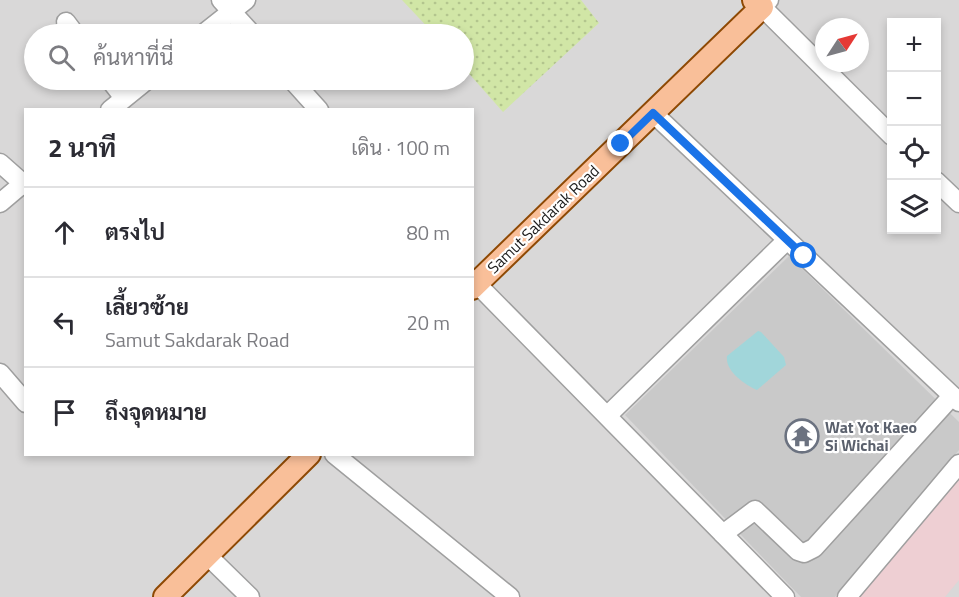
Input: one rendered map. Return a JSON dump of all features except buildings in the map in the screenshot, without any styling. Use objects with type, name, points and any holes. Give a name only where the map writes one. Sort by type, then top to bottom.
[{"type":"main road","name":"Samut Sakdarak Road","points":[[474,284],[653,113],[762,2]]},
{"type":"main road","points":[[165,597],[307,456]]},
{"type":"street","points":[[211,24],[226,6],[246,0]]},
{"type":"street","points":[[762,2],[887,132]]},
{"type":"street","points":[[226,6],[243,24]]},
{"type":"street","points":[[117,104],[134,90]]},
{"type":"street","points":[[301,90],[318,108]]},
{"type":"street","points":[[653,113],[956,399],[814,548],[804,553],[798,551],[755,510],[723,534]]},
{"type":"street","points":[[0,163],[24,183]]},
{"type":"street","points":[[0,203],[24,185]]},
{"type":"street","points":[[941,186],[959,203]]},
{"type":"street","points":[[608,415],[787,240]]},
{"type":"street","points":[[474,284],[608,415],[785,597]]},
{"type":"street","points":[[0,373],[24,401]]},
{"type":"street","points":[[336,456],[510,597]]},
{"type":"street","points":[[847,597],[959,464]]},
{"type":"street","points":[[207,555],[250,597]]},
{"type":"shaded area","points":[[0,0],[959,0],[959,597],[0,597]]},
{"type":"shaded area","name":"Wat Yot Kaeo Si Wichai","points":[[789,256],[959,422],[959,450],[835,597],[801,597],[625,415]]},
{"type":"shaded area","points":[[959,479],[959,580],[945,597],[858,597]]},
{"type":"green space","points":[[402,0],[581,0],[599,23],[503,112],[474,79],[474,24],[425,24]]},
{"type":"water","points":[[758,331],[784,357],[786,365],[757,390],[741,381],[732,372],[727,356]]},
{"type":"place","name":"Wat Yot Kaeo Si Wichai","points":[[802,436]]},
{"type":"route","points":[[621,144],[653,113],[804,256]]}]
